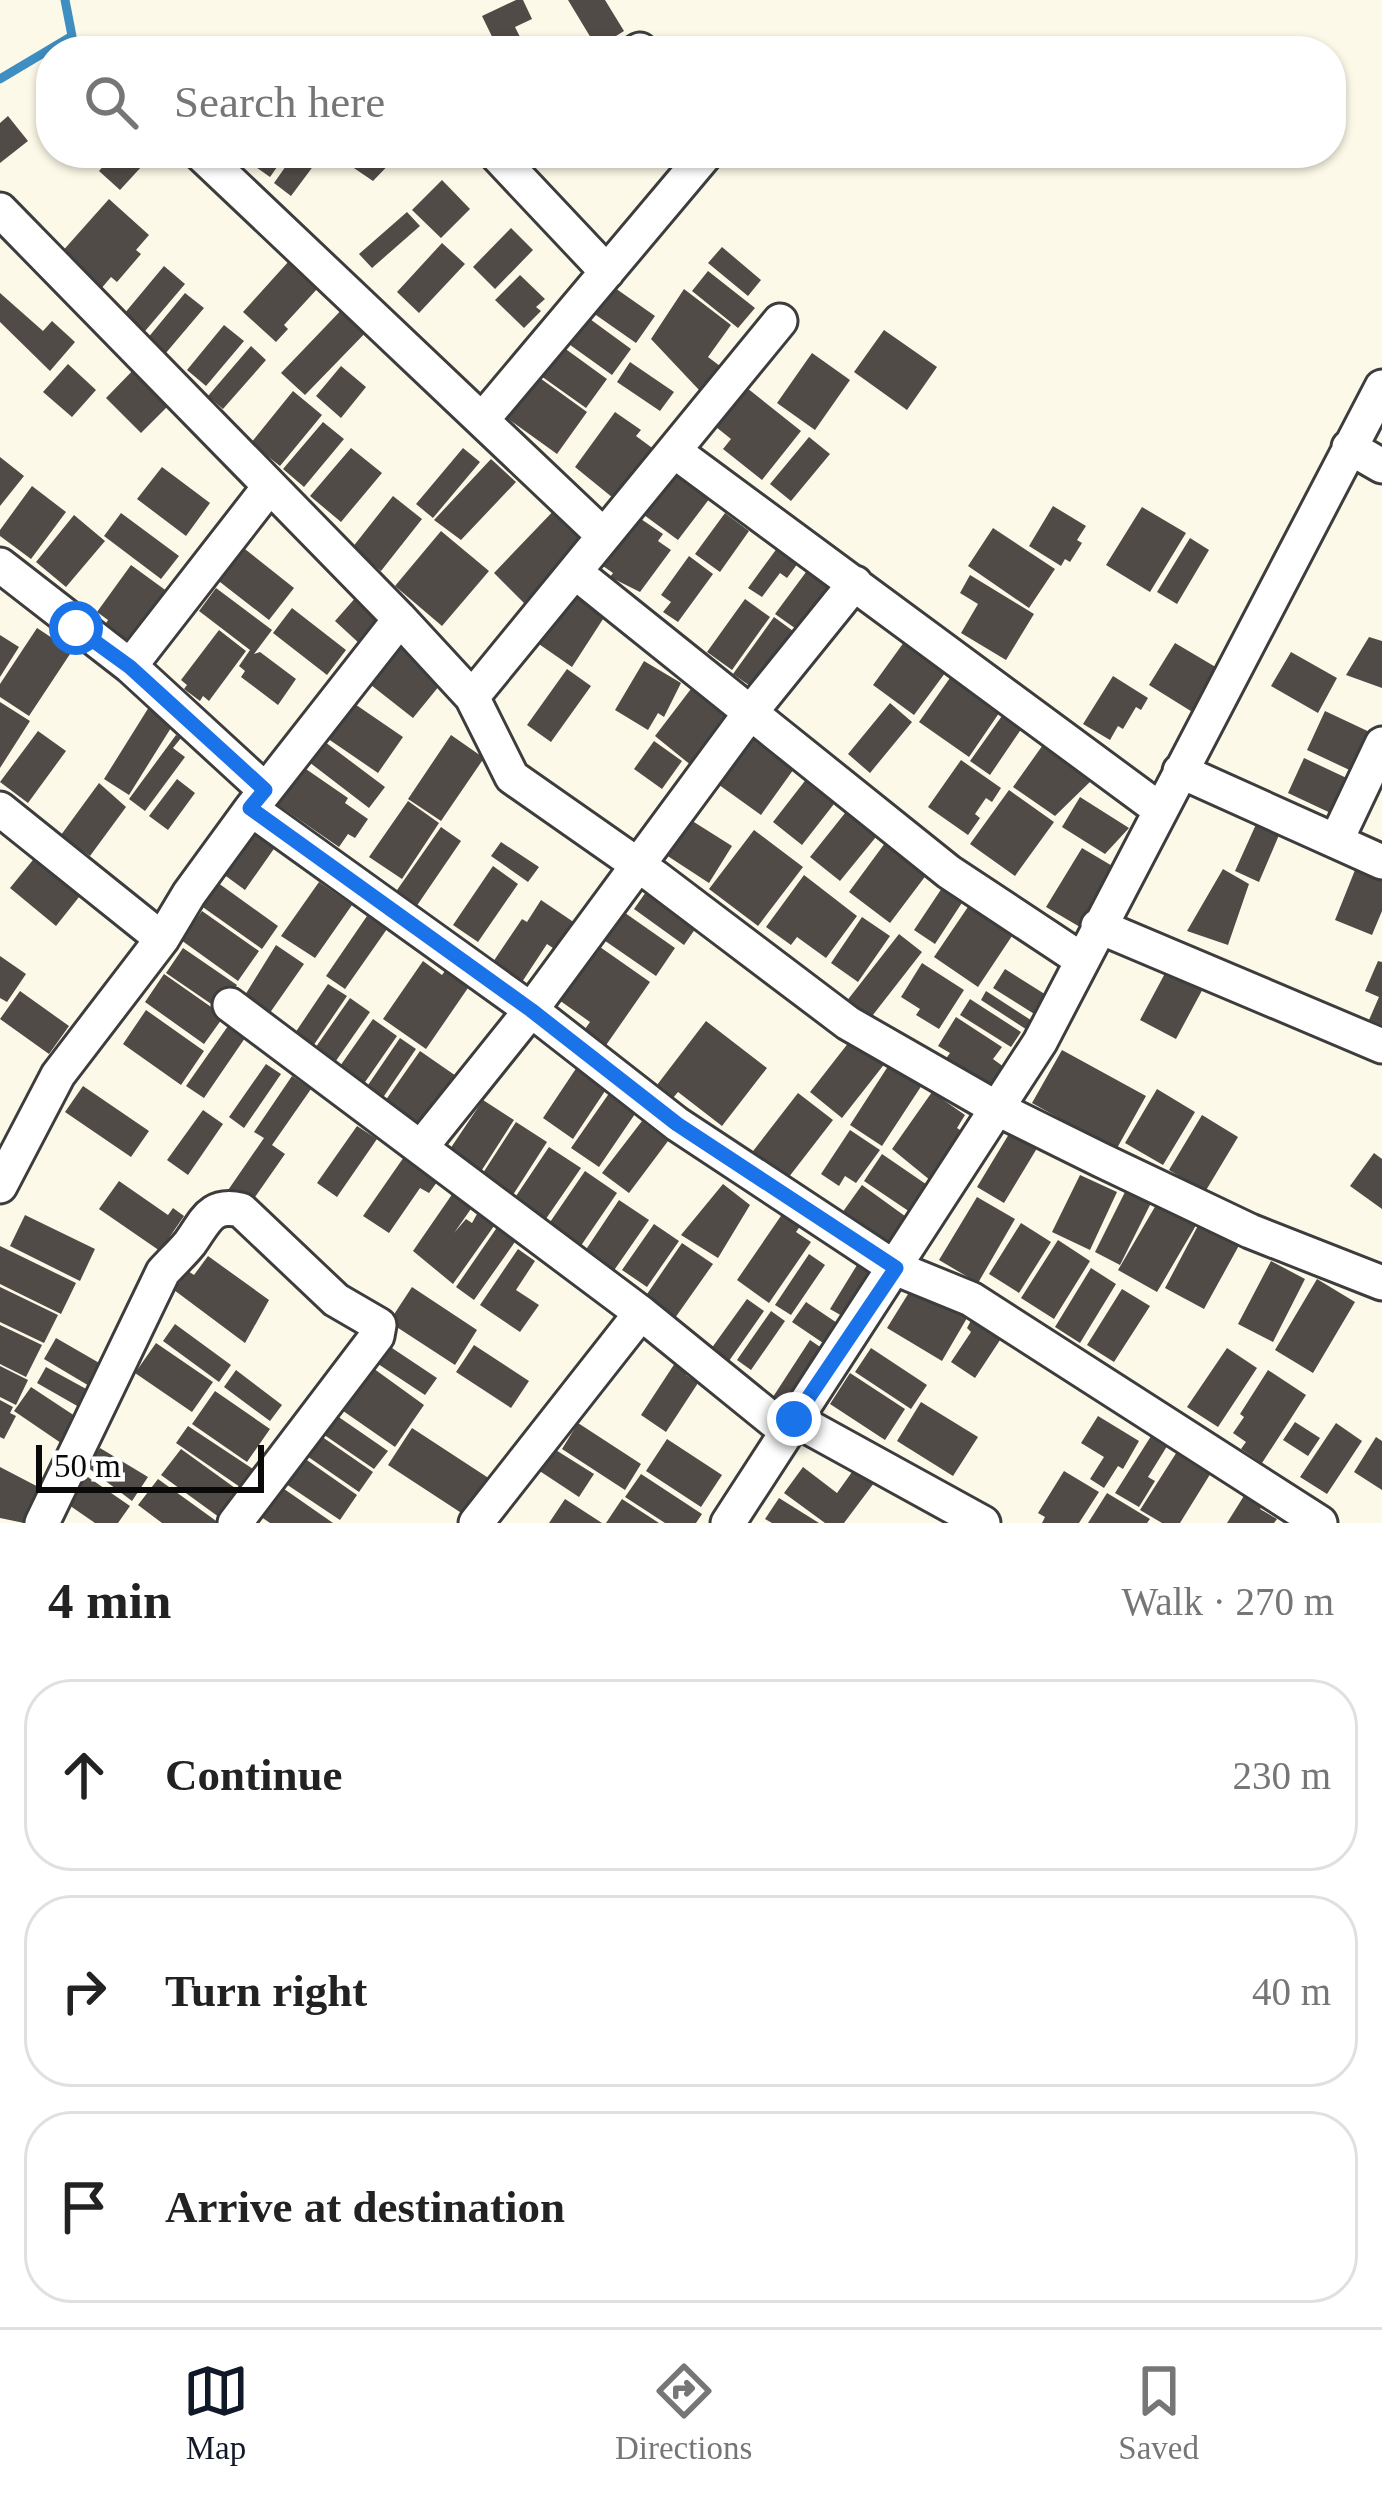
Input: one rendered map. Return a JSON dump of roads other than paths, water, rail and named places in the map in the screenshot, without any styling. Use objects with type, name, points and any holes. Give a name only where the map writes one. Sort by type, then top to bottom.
[{"type":"street","points":[[216,168],[604,536]]},
{"type":"street","points":[[508,168],[607,272]]},
{"type":"street","points":[[482,421],[694,168]]},
{"type":"street","points":[[3,220],[270,486],[472,697],[512,777],[848,1023],[998,1109],[1250,1231],[1382,1282]]},
{"type":"street","points":[[472,697],[780,321]]},
{"type":"street","points":[[728,1523],[1040,1042],[1382,387]]},
{"type":"street","points":[[1349,447],[1382,466]]},
{"type":"street","points":[[674,451],[1160,809]]},
{"type":"street","points":[[130,667],[270,486]]},
{"type":"street","points":[[0,565],[130,667],[258,799],[677,1124],[896,1268],[970,1299],[1321,1523]]},
{"type":"street","points":[[575,572],[949,872],[1082,960]]},
{"type":"street","points":[[422,1146],[531,1010],[750,712],[855,583]]},
{"type":"street","points":[[2,1177],[58,1076],[162,939],[258,799],[400,619]]},
{"type":"street","points":[[1336,841],[1382,745]]},
{"type":"street","points":[[1180,772],[1382,862]]},
{"type":"street","points":[[6,825],[162,939]]},
{"type":"street","points":[[1099,926],[1382,1046]]},
{"type":"street","points":[[230,1005],[790,1425],[983,1523]]},
{"type":"street","points":[[42,1523],[163,1271],[189,1245],[206,1216],[228,1207],[242,1210],[336,1300],[380,1324],[377,1336],[235,1523]]},
{"type":"street","points":[[476,1523],[641,1313]]},
{"type":"waterway","points":[[65,0],[72,36]]},
{"type":"waterway","points":[[0,79],[36,58]]}]
